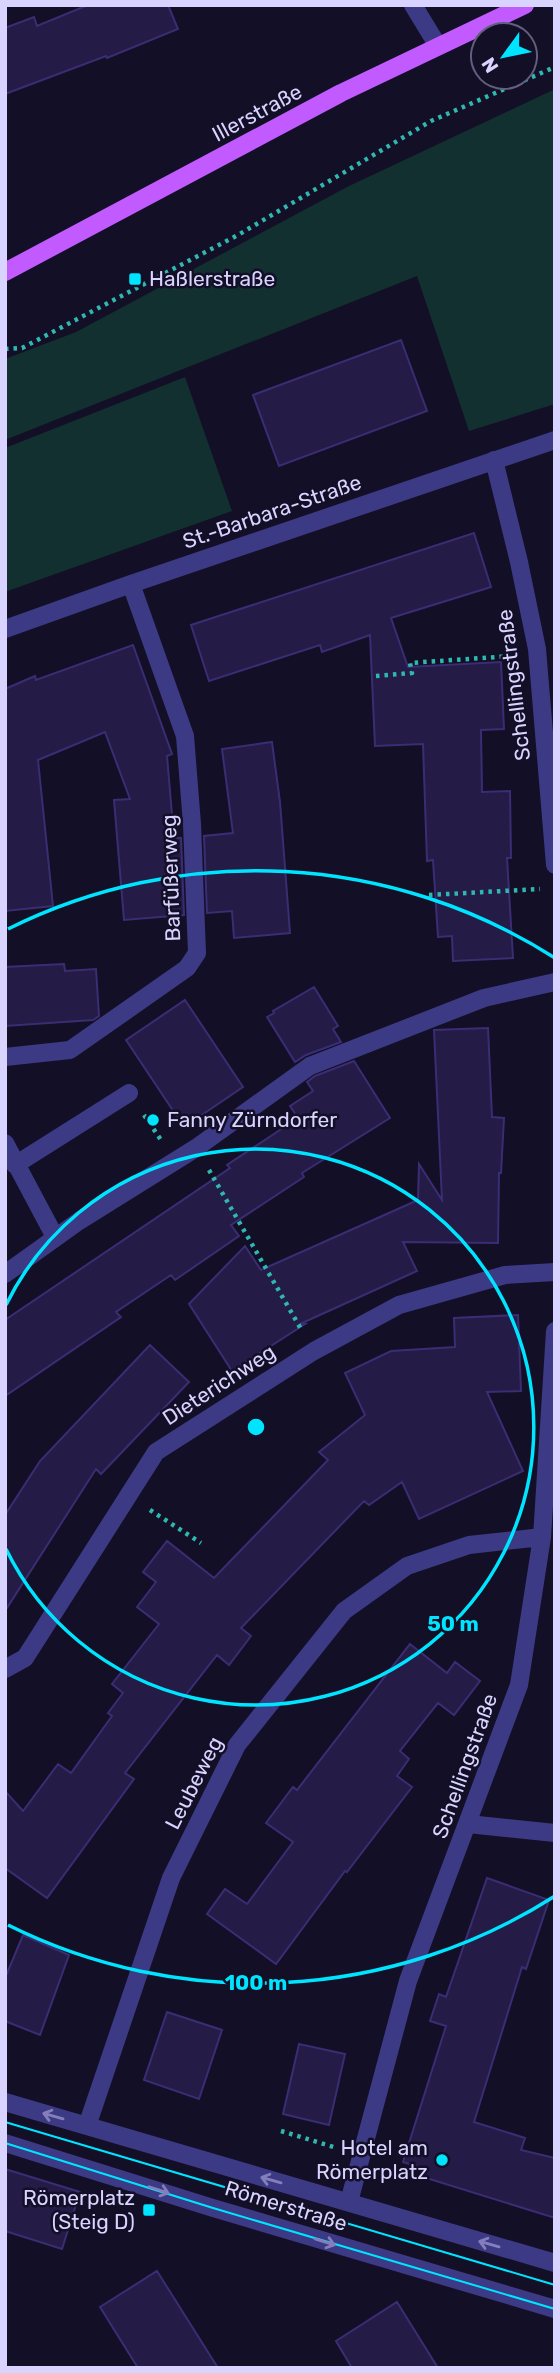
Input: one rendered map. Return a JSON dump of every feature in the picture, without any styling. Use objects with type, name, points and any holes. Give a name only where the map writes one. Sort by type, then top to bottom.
[{"type":"main road","name":"Illerstraße","points":[[8,269],[108,219],[341,93],[525,5]]},
{"type":"street","points":[[413,5],[438,46]]},
{"type":"street","name":"St.-Barbara-Straße","points":[[5,629],[555,440]]},
{"type":"street","name":"Schellingstraße","points":[[494,460],[519,562],[537,654],[555,866]]},
{"type":"street","name":"Barfüßerweg","points":[[5,1057],[70,1050],[187,968],[197,954],[192,824],[185,736],[131,584]]},
{"type":"street","points":[[5,1274],[55,1237],[196,1148],[310,1066],[484,998],[555,982]]},
{"type":"street","points":[[15,1165],[129,1093]]},
{"type":"street","points":[[5,1143],[55,1237]]},
{"type":"street","name":"Dieterichweg","points":[[5,1669],[25,1658],[156,1452],[314,1351],[398,1305],[505,1275],[555,1272]]},
{"type":"street","name":"Schellingstraße","points":[[349,2203],[408,1981],[519,1685],[542,1537],[555,1331]]},
{"type":"street","name":"Leubeweg","points":[[87,2126],[171,1878],[237,1745],[344,1611],[407,1566],[469,1545],[542,1537]]},
{"type":"street","points":[[468,1824],[555,1833]]},
{"type":"street","name":"Römerstraße","points":[[5,2102],[555,2263]]},
{"type":"street","name":"Römerstraße","points":[[5,2143],[213,2208],[555,2309]]},
{"type":"path","points":[[5,349],[22,348],[238,235],[431,121],[555,66]]},
{"type":"path","points":[[376,676],[412,673],[410,663],[537,654]]},
{"type":"path","points":[[429,895],[541,889]]},
{"type":"path","points":[[196,1148],[314,1351]]},
{"type":"path","points":[[128,1496],[201,1543]]},
{"type":"path","points":[[281,2131],[362,2155]]},
{"type":"green space","points":[[555,89],[555,404],[469,431],[417,276],[5,440],[5,359],[76,332],[349,186]]},
{"type":"green space","points":[[185,377],[232,511],[5,592],[5,448]]},
{"type":"building","points":[[88,5],[168,5],[178,29],[107,58],[106,56],[5,94],[5,28],[34,17],[37,26]]},
{"type":"building","points":[[401,340],[427,411],[279,466],[253,395]]},
{"type":"building","points":[[474,533],[491,587],[391,618],[408,667],[501,662],[504,729],[481,730],[482,792],[510,791],[511,858],[507,858],[513,958],[453,961],[452,936],[438,937],[433,860],[427,861],[423,744],[375,746],[370,635],[322,652],[320,645],[209,681],[191,625]]},
{"type":"building","points":[[133,645],[172,754],[167,756],[174,838],[181,838],[184,915],[124,920],[114,800],[130,799],[105,732],[38,760],[53,906],[5,911],[5,689],[35,676],[36,680]]},
{"type":"building","points":[[272,742],[280,802],[290,933],[234,938],[232,911],[207,913],[204,836],[233,833],[222,749]]},
{"type":"building","points":[[64,964],[65,971],[96,969],[99,1016],[93,1020],[5,1026],[5,967]]},
{"type":"building","points":[[314,987],[338,1026],[333,1029],[341,1042],[295,1062],[267,1017]]},
{"type":"building","points":[[185,1000],[243,1087],[184,1127],[126,1040]]},
{"type":"building","points":[[488,1028],[492,1117],[504,1118],[499,1173],[498,1243],[403,1242],[417,1271],[300,1324],[305,1324],[232,1371],[189,1304],[245,1246],[261,1270],[418,1200],[419,1164],[442,1200],[434,1030]]},
{"type":"building","points":[[354,1061],[390,1118],[302,1173],[304,1177],[231,1225],[239,1236],[175,1280],[171,1275],[116,1312],[121,1317],[5,1396],[5,1320],[230,1168],[227,1165],[298,1118],[290,1106],[313,1091],[307,1082],[315,1076]]},
{"type":"building","points":[[518,1315],[521,1391],[487,1392],[523,1471],[419,1519],[402,1482],[369,1505],[364,1501],[241,1628],[251,1636],[229,1665],[217,1655],[125,1773],[134,1779],[47,1898],[5,1868],[5,1791],[23,1811],[58,1764],[71,1773],[112,1716],[108,1713],[123,1693],[112,1684],[159,1624],[137,1607],[156,1582],[143,1572],[167,1541],[214,1578],[328,1460],[319,1452],[365,1415],[345,1373],[391,1351],[455,1347],[454,1318]]},
{"type":"building","points":[[150,1345],[189,1382],[101,1474],[96,1469],[5,1611],[5,1515],[40,1461]]},
{"type":"building","points":[[410,1644],[447,1673],[455,1662],[480,1681],[454,1715],[438,1703],[400,1751],[409,1759],[397,1776],[412,1787],[276,1964],[207,1914],[225,1889],[247,1904],[293,1842],[266,1823],[293,1787],[297,1790]]},
{"type":"building","points":[[487,1878],[549,1900],[526,1969],[522,1967],[474,2122],[525,2138],[521,2150],[555,2158],[555,2218],[420,2176],[422,2168],[403,2162],[446,2026],[430,2021],[439,1994],[446,1997]]},
{"type":"building","points":[[23,1935],[69,1955],[40,2035],[5,2021],[5,1978]]},
{"type":"building","points":[[167,2012],[222,2030],[199,2099],[144,2080]]},
{"type":"building","points":[[299,2044],[345,2054],[329,2125],[283,2114]]},
{"type":"building","points":[[5,2169],[80,2192],[62,2249],[5,2231]]},
{"type":"building","points":[[157,2271],[218,2368],[138,2368],[100,2307]]},
{"type":"building","points":[[397,2302],[438,2368],[352,2368],[336,2341]]},
{"type":"tram line","points":[[5,2122],[555,2285]]},
{"type":"tram line","points":[[5,2143],[213,2208],[555,2309]]},
{"type":"place","name":"Haßlerstraße","points":[[135,279]]},
{"type":"place","name":"Fanny Zürndorfer","points":[[153,1120]]},
{"type":"place","name":"Hotel am Römerplatz","points":[[442,2160]]},
{"type":"place","name":"Römerplatz (Steig D)","points":[[149,2210]]}]
